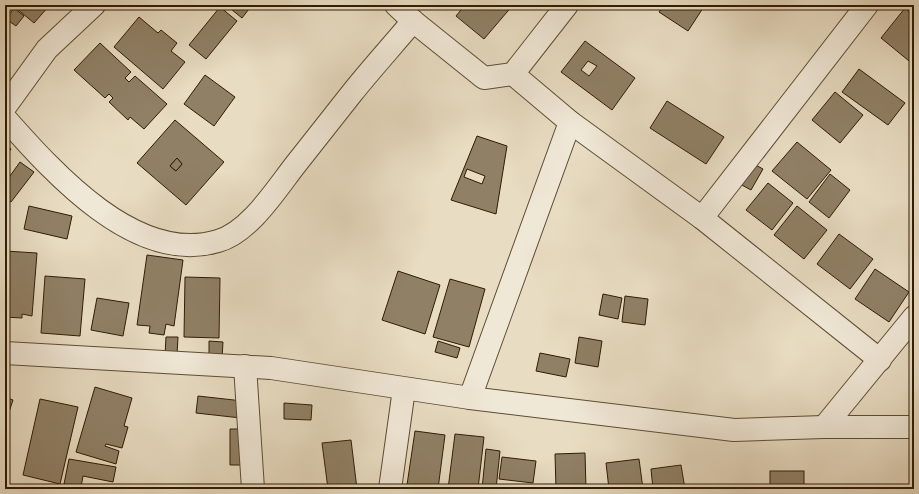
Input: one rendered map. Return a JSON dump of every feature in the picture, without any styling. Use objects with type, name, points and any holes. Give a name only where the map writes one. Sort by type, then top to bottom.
[{"type":"street","points":[[5,107],[47,50],[94,5]]},
{"type":"street","points":[[396,5],[413,21],[484,78],[513,74],[567,5]]},
{"type":"street","points":[[702,218],[867,5]]},
{"type":"street","points":[[5,118],[75,191],[120,225],[145,236],[185,245],[203,245],[219,241],[235,233],[258,212],[354,91],[413,21]]},
{"type":"street","points":[[513,74],[570,122],[702,218],[880,360]]},
{"type":"street","points":[[470,398],[570,122]]},
{"type":"street","points":[[824,427],[914,317]]},
{"type":"street","points":[[5,353],[271,368],[470,398],[734,430],[824,427],[914,427]]},
{"type":"street","points":[[245,366],[253,489]]},
{"type":"street","points":[[390,489],[404,389]]},
{"type":"building","points":[[5,5],[13,5],[5,13]]},
{"type":"building","points":[[19,5],[49,6],[34,23],[16,8]]},
{"type":"building","points":[[226,5],[252,5],[242,18]]},
{"type":"building","points":[[465,5],[513,5],[484,39],[456,16]]},
{"type":"building","points":[[664,5],[705,5],[688,31],[659,12]]},
{"type":"building","points":[[220,7],[237,21],[206,59],[189,45]]},
{"type":"building","points":[[14,8],[24,16],[16,26],[6,19]]},
{"type":"building","points":[[905,8],[914,15],[914,65],[881,38]]},
{"type":"building","points":[[139,17],[158,33],[161,30],[177,43],[171,51],[185,62],[163,89],[114,47]]},
{"type":"building","points":[[585,41],[635,78],[612,110],[561,72]],"holes":[[[588,61],[597,66],[589,76],[581,70]]]},
{"type":"building","points":[[100,43],[131,72],[125,78],[129,82],[135,76],[167,104],[144,129],[130,117],[128,120],[109,102],[113,98],[109,94],[105,98],[74,70]]},
{"type":"building","points":[[859,69],[905,103],[888,125],[842,92]]},
{"type":"building","points":[[205,75],[235,97],[214,126],[184,104]]},
{"type":"building","points":[[835,92],[863,115],[840,143],[812,120]]},
{"type":"building","points":[[667,101],[724,137],[706,164],[650,128]]},
{"type":"building","points":[[175,120],[224,162],[186,205],[137,163]],"holes":[[[177,158],[182,164],[176,171],[170,166]]]},
{"type":"building","points":[[477,136],[507,146],[496,214],[451,200]],"holes":[[[467,169],[485,176],[482,184],[464,177]]]},
{"type":"building","points":[[797,142],[831,170],[807,199],[772,171]]},
{"type":"building","points":[[5,144],[11,149],[5,157]]},
{"type":"building","points":[[177,158],[182,164],[176,171],[170,166]]},
{"type":"building","points":[[20,162],[34,172],[11,202],[5,198],[5,183]]},
{"type":"building","points":[[752,163],[763,169],[751,190],[740,184]]},
{"type":"building","points":[[830,174],[850,190],[829,218],[809,202]]},
{"type":"building","points":[[768,183],[793,203],[772,230],[746,210]]},
{"type":"building","points":[[29,206],[72,216],[67,239],[24,229]]},
{"type":"building","points":[[797,206],[827,230],[804,259],[774,235]]},
{"type":"building","points":[[839,234],[873,259],[850,289],[817,264]]},
{"type":"building","points":[[5,251],[37,253],[32,316],[22,314],[22,318],[5,317]]},
{"type":"building","points":[[147,255],[183,260],[174,326],[166,324],[164,335],[149,333],[150,326],[137,325]]},
{"type":"building","points":[[875,269],[909,292],[889,322],[855,299]]},
{"type":"building","points":[[398,271],[440,285],[425,334],[382,320]]},
{"type":"building","points":[[45,276],[85,279],[80,336],[41,333]]},
{"type":"building","points":[[185,277],[220,278],[219,338],[184,337]]},
{"type":"building","points":[[450,279],[485,289],[469,347],[433,337]]},
{"type":"building","points":[[603,294],[622,298],[618,319],[599,315]]},
{"type":"building","points":[[625,296],[648,299],[645,325],[622,322]]},
{"type":"building","points":[[97,298],[129,303],[123,336],[91,330]]},
{"type":"building","points":[[166,337],[178,337],[177,355],[165,355]]},
{"type":"building","points":[[579,337],[602,341],[598,367],[575,363]]},
{"type":"building","points":[[209,341],[223,342],[222,358],[209,357]]},
{"type":"building","points":[[438,341],[460,348],[457,358],[435,352]]},
{"type":"building","points":[[540,353],[570,359],[566,377],[536,371]]},
{"type":"building","points":[[95,387],[132,398],[124,426],[128,427],[122,448],[106,444],[105,446],[119,451],[116,464],[76,452]]},
{"type":"building","points":[[198,396],[243,401],[241,418],[196,413]]},
{"type":"building","points":[[5,397],[13,400],[5,424]]},
{"type":"building","points":[[40,399],[78,407],[60,484],[23,475]]},
{"type":"building","points":[[284,403],[312,405],[311,420],[284,419]]},
{"type":"building","points":[[230,429],[242,429],[243,465],[230,465]]},
{"type":"building","points":[[415,431],[445,435],[438,489],[407,485]]},
{"type":"building","points":[[455,434],[484,437],[478,489],[448,489]]},
{"type":"building","points":[[351,440],[357,489],[328,489],[322,443]]},
{"type":"building","points":[[486,449],[500,451],[496,489],[482,489]]},
{"type":"building","points":[[585,453],[586,489],[556,489],[555,454]]},
{"type":"building","points":[[502,457],[536,461],[533,483],[499,479]]},
{"type":"building","points":[[69,459],[116,467],[113,482],[83,476],[81,487],[64,484]]},
{"type":"building","points":[[639,459],[643,489],[609,489],[606,463]]},
{"type":"building","points":[[681,465],[685,489],[653,489],[651,469]]},
{"type":"building","points":[[770,471],[804,471],[804,489],[770,489]]}]
